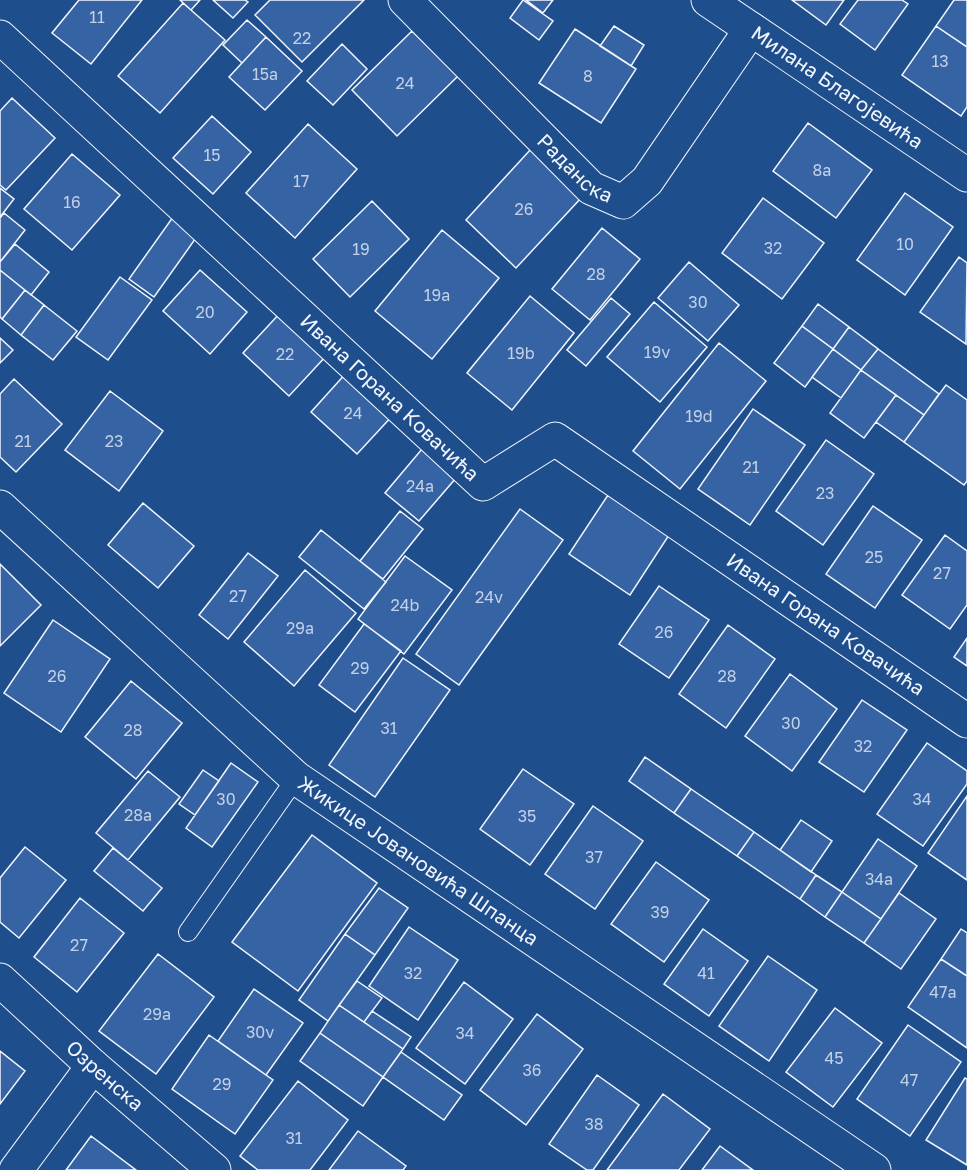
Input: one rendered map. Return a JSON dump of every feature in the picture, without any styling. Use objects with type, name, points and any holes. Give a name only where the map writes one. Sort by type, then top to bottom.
[{"type":"street","name":"Раданска","points":[[405,0],[591,188],[623,202],[647,181],[751,29]]},
{"type":"street","name":"Милана Благојевића","points":[[708,0],[967,175]]},
{"type":"street","name":"Ивана Горана Ковачића","points":[[0,37],[483,484],[555,439],[967,721]]},
{"type":"street","name":"Жикице Јовановића Шпанца","points":[[0,507],[296,778],[874,1170]]},
{"type":"street","name":"Озренска","points":[[0,980],[93,1066],[214,1170]]},
{"type":"street","points":[[16,1170],[93,1066]]},
{"type":"lane","points":[[188,932],[296,778]]},
{"type":"building","points":[[79,0],[142,0],[91,64],[52,33]]},
{"type":"building","points":[[180,0],[200,0],[191,10]]},
{"type":"building","points":[[213,0],[245,0],[248,2],[233,18]]},
{"type":"building","points":[[270,0],[364,0],[302,62],[255,15]]},
{"type":"building","points":[[523,0],[553,21],[539,40],[510,18]]},
{"type":"building","points":[[526,0],[553,0],[543,13]]},
{"type":"building","points":[[792,0],[844,0],[826,25]]},
{"type":"building","points":[[858,0],[902,0],[908,4],[875,50],[840,24]]},
{"type":"building","points":[[954,0],[967,0],[967,47],[936,26]]},
{"type":"building","points":[[183,3],[225,40],[160,113],[118,76]]},
{"type":"building","points":[[247,20],[266,37],[242,63],[223,45]]},
{"type":"building","points":[[614,26],[644,45],[631,66],[600,46]]},
{"type":"building","points":[[936,26],[967,47],[967,107],[961,116],[902,75]]},
{"type":"building","points":[[575,29],[636,69],[601,123],[539,83]]},
{"type":"building","points":[[412,31],[458,76],[397,136],[352,90]]},
{"type":"building","points":[[266,37],[302,71],[265,110],[229,77]]},
{"type":"building","points":[[342,44],[367,69],[333,105],[307,81]]},
{"type":"building","points":[[12,98],[55,138],[6,190],[0,185],[0,111]]},
{"type":"building","points":[[212,116],[251,152],[213,194],[173,158]]},
{"type":"building","points":[[808,123],[872,170],[836,218],[773,171]]},
{"type":"building","points":[[308,124],[357,169],[295,238],[246,193]]},
{"type":"building","points":[[531,149],[582,197],[516,268],[466,220]]},
{"type":"building","points":[[72,154],[120,195],[72,250],[24,209]]},
{"type":"building","points":[[0,188],[14,199],[0,217]]},
{"type":"building","points":[[905,193],[953,227],[905,295],[857,260]]},
{"type":"building","points":[[763,198],[824,243],[782,299],[722,253]]},
{"type":"building","points":[[372,201],[409,239],[350,297],[313,259]]},
{"type":"building","points":[[4,213],[25,230],[0,262],[0,218]]},
{"type":"building","points":[[173,217],[198,235],[154,297],[129,279]]},
{"type":"building","points":[[602,228],[640,259],[590,320],[552,289]]},
{"type":"building","points":[[442,230],[499,278],[432,359],[375,311]]},
{"type":"building","points":[[15,244],[49,272],[31,295],[0,270],[0,262]]},
{"type":"building","points":[[959,257],[967,263],[966,344],[920,312]]},
{"type":"building","points":[[689,262],[739,305],[708,341],[658,298]]},
{"type":"building","points":[[0,270],[25,290],[2,319],[0,317]]},
{"type":"building","points":[[200,270],[247,312],[210,354],[163,311]]},
{"type":"building","points":[[120,277],[152,300],[108,360],[76,337]]},
{"type":"building","points":[[25,290],[44,305],[21,335],[2,319]]},
{"type":"building","points":[[530,296],[574,333],[512,410],[467,373]]},
{"type":"building","points":[[611,298],[630,314],[586,366],[567,350]]},
{"type":"building","points":[[654,302],[707,347],[660,402],[607,357]]},
{"type":"building","points":[[818,304],[849,327],[833,349],[802,326]]},
{"type":"building","points":[[44,305],[77,331],[53,360],[21,335]]},
{"type":"building","points":[[281,312],[327,355],[289,396],[243,353]]},
{"type":"building","points":[[802,326],[833,349],[805,387],[774,363]]},
{"type":"building","points":[[849,327],[878,349],[861,370],[833,349]]},
{"type":"building","points":[[0,338],[13,350],[0,363]]},
{"type":"building","points":[[719,343],[766,381],[680,489],[633,451]]},
{"type":"building","points":[[833,349],[861,370],[841,398],[812,377]]},
{"type":"building","points":[[878,349],[939,394],[924,415],[861,370]]},
{"type":"building","points":[[861,370],[896,395],[864,438],[830,413]]},
{"type":"building","points":[[348,371],[394,414],[357,454],[311,412]]},
{"type":"building","points":[[14,379],[62,424],[16,472],[0,457],[0,394]]},
{"type":"building","points":[[946,385],[967,400],[967,481],[964,485],[904,442]]},
{"type":"building","points":[[110,391],[163,431],[119,491],[65,450]]},
{"type":"building","points":[[896,395],[924,415],[904,442],[876,422]]},
{"type":"building","points":[[753,409],[805,445],[750,525],[698,489]]},
{"type":"building","points":[[826,440],[874,474],[823,545],[776,511]]},
{"type":"building","points":[[422,449],[456,478],[419,521],[385,493]]},
{"type":"building","points":[[608,495],[669,535],[630,595],[569,554]]},
{"type":"building","points":[[143,503],[194,546],[158,588],[108,545]]},
{"type":"building","points":[[873,506],[922,540],[875,608],[826,574]]},
{"type":"building","points":[[520,509],[563,540],[459,685],[416,654]]},
{"type":"building","points":[[400,511],[423,529],[383,579],[360,561]]},
{"type":"building","points":[[321,530],[386,582],[364,609],[299,557]]},
{"type":"building","points":[[945,535],[967,551],[967,605],[950,629],[902,595]]},
{"type":"building","points":[[248,553],[278,576],[228,639],[199,615]]},
{"type":"building","points":[[405,556],[452,590],[404,654],[358,619]]},
{"type":"building","points":[[0,564],[41,605],[0,646]]},
{"type":"building","points":[[305,570],[356,613],[294,686],[244,642]]},
{"type":"building","points":[[659,586],[709,620],[669,678],[619,644]]},
{"type":"building","points":[[53,620],[110,659],[61,732],[4,693]]},
{"type":"building","points":[[364,624],[401,651],[355,712],[319,685]]},
{"type":"building","points":[[728,625],[775,659],[726,728],[679,694]]},
{"type":"building","points":[[967,638],[967,666],[954,657]]},
{"type":"building","points":[[403,658],[450,690],[375,797],[329,765]]},
{"type":"building","points":[[790,674],[837,709],[792,771],[745,736]]},
{"type":"building","points":[[131,681],[182,723],[136,779],[85,737]]},
{"type":"building","points":[[862,700],[907,730],[864,792],[819,762]]},
{"type":"building","points":[[927,743],[967,771],[967,784],[923,846],[877,814]]},
{"type":"building","points":[[645,757],[691,789],[674,813],[629,781]]},
{"type":"building","points":[[231,763],[258,782],[212,847],[186,828]]},
{"type":"building","points":[[523,769],[574,804],[530,865],[480,829]]},
{"type":"building","points":[[203,770],[219,781],[195,815],[179,804]]},
{"type":"building","points":[[148,771],[180,797],[128,860],[96,833]]},
{"type":"building","points":[[691,789],[754,832],[737,856],[674,813]]},
{"type":"building","points":[[967,796],[967,880],[928,853]]},
{"type":"building","points":[[593,806],[643,841],[595,909],[545,874]]},
{"type":"building","points":[[801,820],[832,841],[811,872],[780,850]]},
{"type":"building","points":[[754,832],[816,875],[800,899],[737,856]]},
{"type":"building","points":[[312,835],[377,883],[298,991],[232,942]]},
{"type":"building","points":[[878,839],[917,866],[881,919],[842,892]]},
{"type":"building","points":[[25,847],[66,880],[19,938],[0,922],[0,878]]},
{"type":"building","points":[[113,848],[162,888],[143,911],[94,871]]},
{"type":"building","points":[[656,862],[709,900],[664,962],[611,924]]},
{"type":"building","points":[[816,875],[842,892],[825,917],[800,899]]},
{"type":"building","points":[[379,888],[408,908],[375,955],[345,934]]},
{"type":"building","points":[[842,892],[881,919],[864,943],[825,917]]},
{"type":"building","points":[[899,893],[936,919],[901,969],[864,943]]},
{"type":"building","points":[[80,898],[124,933],[77,992],[34,957]]},
{"type":"building","points":[[409,927],[458,960],[418,1020],[369,986]]},
{"type":"building","points":[[703,929],[748,961],[709,1016],[664,984]]},
{"type":"building","points":[[961,929],[967,933],[967,976],[941,959]]},
{"type":"building","points":[[345,934],[375,955],[328,1021],[299,1000]]},
{"type":"building","points":[[158,954],[214,997],[156,1074],[99,1031]]},
{"type":"building","points":[[768,956],[817,990],[769,1061],[719,1026]]},
{"type":"building","points":[[941,959],[967,976],[967,1048],[908,1007]]},
{"type":"building","points":[[357,981],[382,998],[364,1022],[339,1005]]},
{"type":"building","points":[[464,982],[513,1019],[465,1084],[416,1048]]},
{"type":"building","points":[[254,989],[303,1023],[266,1075],[218,1041]]},
{"type":"building","points":[[339,1005],[403,1049],[383,1077],[320,1033]]},
{"type":"building","points":[[835,1008],[882,1043],[833,1107],[786,1072]]},
{"type":"building","points":[[372,1011],[411,1037],[403,1049],[364,1022]]},
{"type":"building","points":[[537,1014],[583,1049],[526,1125],[480,1090]]},
{"type":"building","points":[[908,1025],[961,1062],[910,1136],[857,1099]]},
{"type":"building","points":[[320,1033],[383,1077],[363,1106],[300,1061]]},
{"type":"building","points":[[209,1035],[273,1080],[235,1134],[172,1089]]},
{"type":"building","points":[[0,1051],[25,1071],[0,1104]]},
{"type":"building","points":[[401,1052],[462,1095],[444,1120],[383,1077]]},
{"type":"building","points":[[597,1075],[639,1105],[593,1170],[587,1170],[549,1144]]},
{"type":"building","points":[[965,1078],[967,1079],[967,1165],[926,1140]]},
{"type":"building","points":[[298,1081],[348,1120],[310,1170],[258,1170],[240,1156]]},
{"type":"building","points":[[663,1094],[710,1129],[679,1170],[607,1170]]},
{"type":"building","points":[[358,1131],[406,1166],[403,1170],[329,1170]]},
{"type":"building","points":[[91,1136],[136,1170],[66,1170]]},
{"type":"building","points":[[720,1146],[753,1170],[702,1170]]}]
